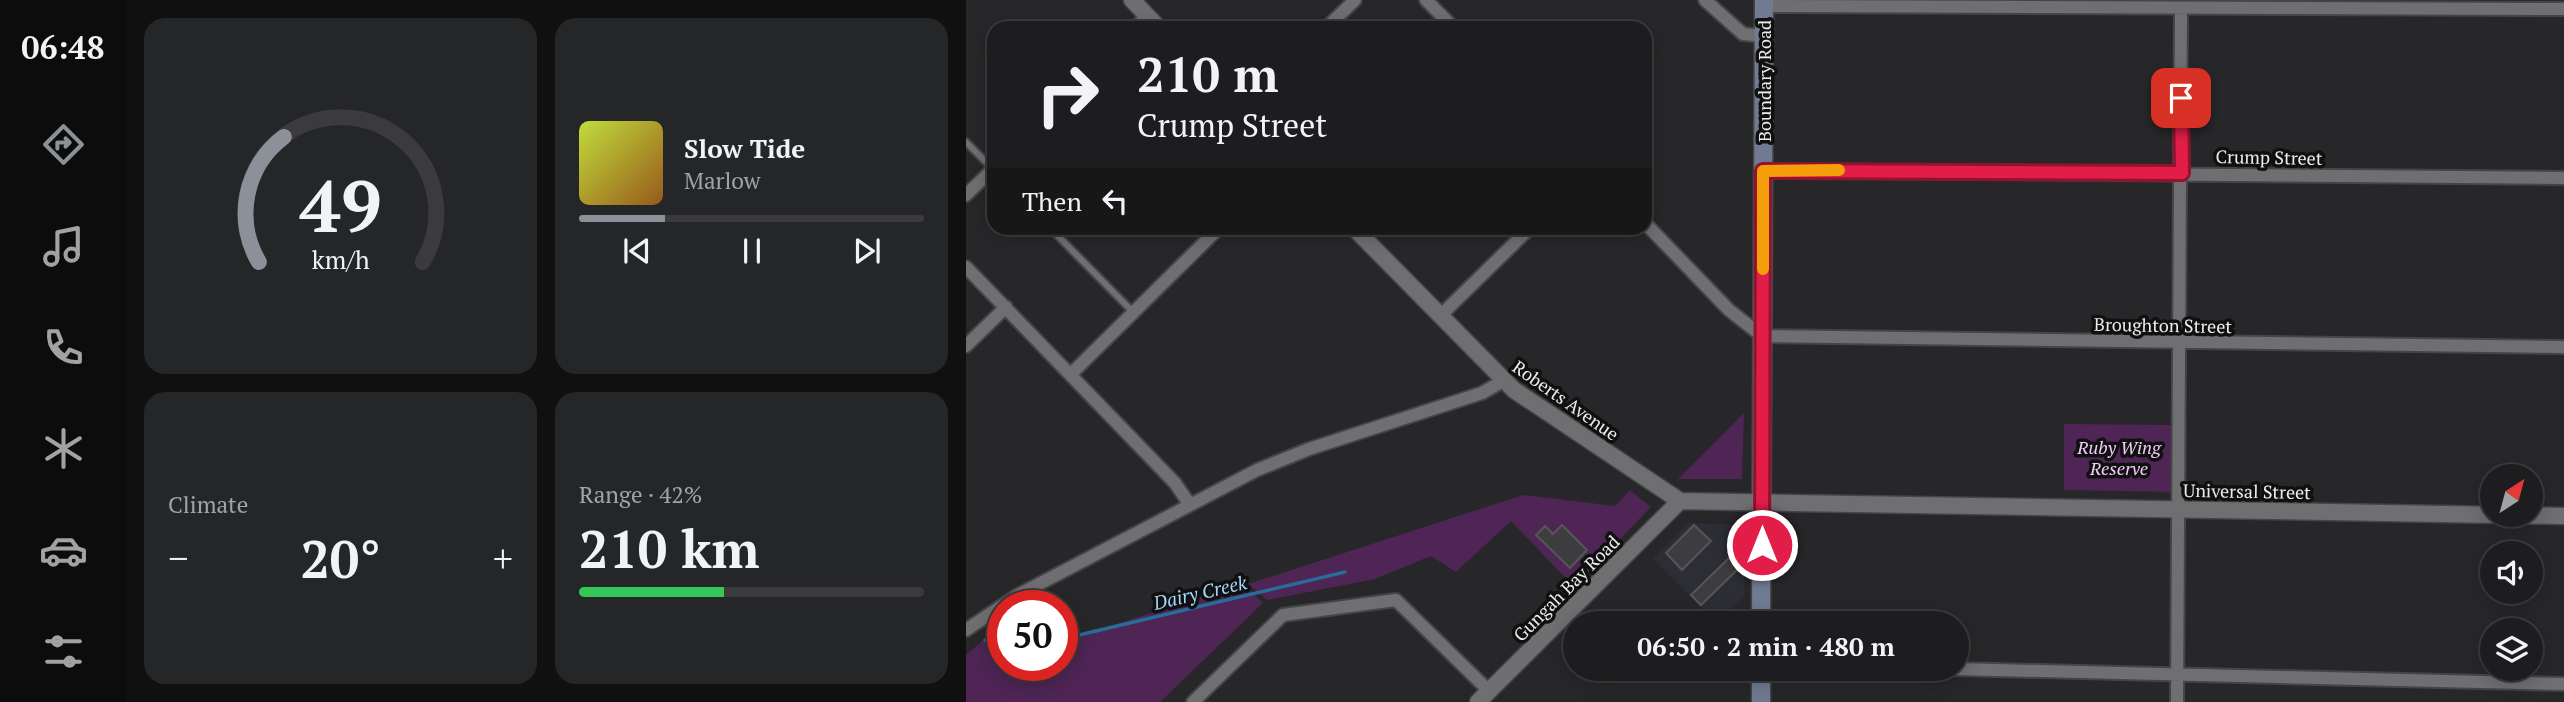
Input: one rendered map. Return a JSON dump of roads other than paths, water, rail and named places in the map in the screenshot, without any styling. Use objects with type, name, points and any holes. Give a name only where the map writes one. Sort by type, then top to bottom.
[{"type":"main road","name":"Boundary Road","points":[[1761,611],[1764,3]]},
{"type":"main road","points":[[1761,681],[1761,702]]},
{"type":"street","points":[[1132,0],[1152,21]]},
{"type":"street","points":[[1333,21],[1355,0]]},
{"type":"street","points":[[1426,0],[1447,21]]},
{"type":"street","points":[[1705,0],[1743,34],[1764,36]]},
{"type":"street","points":[[1764,3],[2123,3],[2181,8],[2564,9]]},
{"type":"street","points":[[2177,702],[2181,8]]},
{"type":"street","points":[[1142,21],[1147,16]]},
{"type":"street","name":"Crump Street","points":[[1763,171],[2564,178]]},
{"type":"street","points":[[966,195],[987,176]]},
{"type":"street","points":[[1652,230],[1729,310],[1762,336]]},
{"type":"street","points":[[1071,374],[1212,235]]},
{"type":"street","name":"Roberts Avenue","points":[[1361,235],[1503,381],[1525,400],[1680,500]]},
{"type":"street","points":[[1440,316],[1523,235]]},
{"type":"street","points":[[966,267],[1175,483],[1190,505]]},
{"type":"street","points":[[966,346],[1006,307]]},
{"type":"street","name":"Broughton Street","points":[[1762,336],[2564,347]]},
{"type":"street","points":[[966,630],[1022,593],[1283,459],[1482,393],[1503,381]]},
{"type":"street","points":[[1680,500],[1762,502]]},
{"type":"street","name":"Gungah Bay Road","points":[[1484,696],[1680,500]]},
{"type":"street","name":"Universal Street","points":[[1762,502],[2564,516]]},
{"type":"street","points":[[1193,702],[1283,615],[1396,600],[1484,696]]},
{"type":"street","points":[[1969,669],[2564,684]]},
{"type":"lane","points":[[966,142],[987,162]]},
{"type":"lane","points":[[1057,235],[1133,312]]},
{"type":"waterway","name":"Dairy Creek","points":[[1078,635],[1345,572]]},
{"type":"park label","name":"Ruby Wing Reserve","points":[[2119,457]]}]
